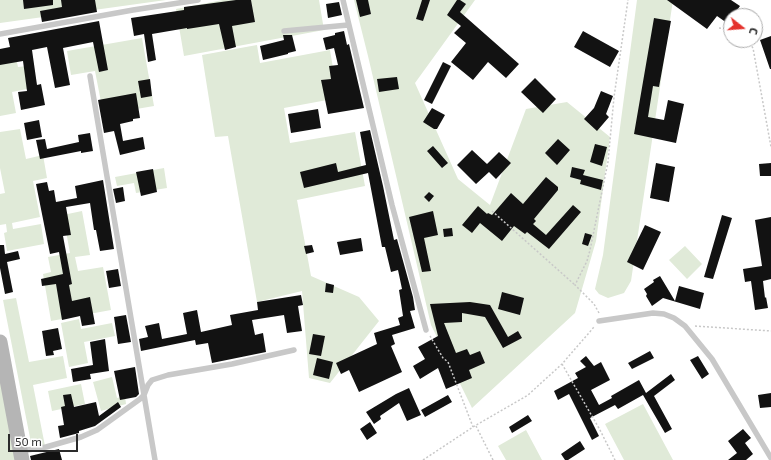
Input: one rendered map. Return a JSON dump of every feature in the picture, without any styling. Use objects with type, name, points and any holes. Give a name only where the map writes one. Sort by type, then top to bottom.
[{"type":"street","points":[[0,342],[21,456]]},
{"type":"lane","points":[[0,34],[198,0]]},
{"type":"lane","points":[[343,0],[392,205],[426,330]]},
{"type":"lane","points":[[284,31],[348,25]]},
{"type":"lane","points":[[90,76],[155,460]]},
{"type":"lane","points":[[599,321],[652,313],[664,314],[674,318],[685,326],[712,359],[771,458]]},
{"type":"lane","points":[[21,456],[81,437],[97,430],[144,395],[152,380],[168,375],[225,365],[294,350]]},
{"type":"path","points":[[575,285],[587,261],[590,250],[608,162],[614,97],[628,0]]},
{"type":"path","points":[[719,28],[723,28]]},
{"type":"path","points":[[753,48],[771,147]]},
{"type":"path","points":[[423,460],[473,427],[528,395],[562,364],[599,321],[599,312],[591,300],[492,212]]},
{"type":"path","points":[[685,326],[771,331]]},
{"type":"path","points":[[426,330],[443,358],[448,362],[473,427]]},
{"type":"path","points":[[562,364],[600,430],[615,460]]},
{"type":"path","points":[[476,426],[493,460]]},
{"type":"green space","points":[[0,0],[166,0],[0,23]]},
{"type":"green space","points":[[223,0],[319,0],[324,30],[184,56],[176,9]]},
{"type":"green space","points":[[354,0],[475,0],[415,83],[458,179],[490,205],[526,109],[567,102],[610,137],[596,241],[575,313],[472,408],[431,325]]},
{"type":"green space","points":[[637,0],[673,0],[631,281],[624,293],[608,298],[599,294],[595,289],[603,255]]},
{"type":"green space","points":[[142,38],[154,106],[113,113],[101,102],[95,71],[71,75],[67,51]]},
{"type":"green space","points":[[257,45],[260,63],[330,50],[338,98],[284,108],[290,143],[355,132],[365,186],[297,200],[311,276],[359,297],[379,321],[330,383],[309,378],[302,291],[257,302],[228,136],[215,137],[202,55]]},
{"type":"green space","points":[[14,48],[18,67],[28,66],[32,88],[12,92],[16,113],[0,116],[0,50]]},
{"type":"green space","points":[[20,129],[26,159],[43,155],[47,178],[33,181],[40,217],[12,223],[13,229],[41,224],[44,244],[7,251],[4,233],[7,232],[6,224],[0,225],[0,194],[5,193],[0,168],[0,132]]},
{"type":"green space","points":[[164,168],[167,188],[136,193],[134,183],[117,186],[115,177]]},
{"type":"green space","points":[[82,211],[90,255],[75,257],[78,271],[103,267],[111,310],[51,321],[43,274],[51,272],[48,257],[70,253],[63,215]]},
{"type":"green space","points":[[685,246],[702,264],[687,279],[669,260]]},
{"type":"green space","points":[[16,298],[29,362],[63,356],[67,378],[33,385],[45,446],[32,448],[3,300]]},
{"type":"green space","points":[[79,319],[81,329],[112,323],[115,336],[84,342],[88,363],[69,367],[61,323]]},
{"type":"green space","points":[[0,369],[20,460],[0,460]]},
{"type":"green space","points":[[112,377],[117,398],[125,396],[126,404],[101,411],[93,382]]},
{"type":"green space","points":[[81,384],[85,404],[52,411],[48,391]]},
{"type":"green space","points":[[643,404],[673,460],[624,460],[605,424]]},
{"type":"green space","points":[[526,430],[542,460],[506,460],[498,446]]},
{"type":"building","points":[[23,0],[53,0],[53,5],[24,9]]},
{"type":"building","points":[[61,0],[95,0],[97,12],[42,22],[40,11],[62,7]]},
{"type":"building","points":[[236,0],[251,0],[255,22],[232,26],[236,47],[225,50],[219,24],[187,28],[152,34],[156,60],[148,62],[144,34],[134,36],[131,18],[184,10],[184,7]]},
{"type":"building","points":[[356,0],[368,0],[371,14],[360,17]]},
{"type":"building","points":[[422,0],[430,0],[423,21],[416,19]]},
{"type":"building","points":[[457,0],[460,0],[466,4],[460,12],[519,64],[506,78],[488,62],[473,80],[451,62],[466,43],[454,33],[461,26],[447,15]]},
{"type":"building","points":[[667,0],[731,0],[740,6],[739,8],[723,8],[723,20],[717,16],[707,29]]},
{"type":"building","points":[[339,2],[342,15],[328,18],[326,4]]},
{"type":"building","points":[[654,18],[671,21],[659,87],[653,86],[648,117],[664,120],[668,100],[684,104],[676,143],[634,134]]},
{"type":"building","points":[[99,21],[108,70],[99,72],[93,42],[63,48],[70,85],[55,88],[47,47],[32,50],[37,85],[41,84],[45,105],[21,110],[18,92],[27,91],[23,61],[0,65],[0,49],[10,47],[8,38]]},
{"type":"building","points":[[344,31],[347,45],[349,44],[364,108],[328,114],[321,80],[331,79],[329,66],[338,65],[334,48],[326,50],[323,38]]},
{"type":"building","points":[[583,31],[619,51],[610,67],[574,47]]},
{"type":"building","points":[[283,35],[292,35],[296,51],[263,60],[260,46],[284,40]]},
{"type":"building","points":[[771,36],[771,69],[763,48],[763,39]]},
{"type":"building","points":[[443,62],[451,66],[432,104],[424,100]]},
{"type":"building","points":[[397,77],[399,89],[379,92],[377,79]]},
{"type":"building","points":[[535,78],[556,99],[543,113],[521,92]]},
{"type":"building","points":[[150,79],[152,96],[141,98],[138,81]]},
{"type":"building","points":[[601,91],[613,96],[606,114],[609,117],[597,131],[584,119],[594,108]]},
{"type":"building","points":[[136,93],[140,118],[120,124],[123,141],[143,137],[145,149],[120,155],[114,131],[104,133],[98,100]]},
{"type":"building","points":[[432,108],[445,115],[437,129],[434,129],[423,122]]},
{"type":"building","points":[[318,109],[321,128],[291,133],[288,114]]},
{"type":"building","points":[[39,120],[42,137],[27,140],[24,123]]},
{"type":"building","points":[[370,130],[394,240],[397,239],[413,297],[415,310],[410,311],[415,328],[392,335],[395,344],[391,346],[402,372],[359,392],[349,370],[341,374],[336,363],[377,344],[374,333],[400,325],[398,318],[403,316],[399,290],[402,289],[398,270],[391,272],[385,247],[382,247],[368,173],[304,188],[300,172],[336,163],[338,172],[366,165],[360,132]]},
{"type":"building","points":[[90,133],[93,151],[81,153],[81,151],[40,159],[36,140],[45,139],[47,149],[79,142],[78,135]]},
{"type":"building","points":[[558,139],[570,150],[557,165],[545,153]]},
{"type":"building","points":[[595,144],[607,147],[602,166],[590,162]]},
{"type":"building","points":[[433,146],[448,163],[442,168],[427,151]]},
{"type":"building","points":[[472,150],[487,164],[499,152],[511,163],[496,179],[489,172],[476,184],[457,165]]},
{"type":"building","points":[[656,163],[675,167],[669,202],[650,198]]},
{"type":"building","points":[[771,163],[771,176],[760,176],[759,164]]},
{"type":"building","points":[[572,167],[585,170],[583,175],[603,180],[601,190],[580,184],[581,180],[570,177]]},
{"type":"building","points":[[153,169],[157,192],[141,196],[136,172]]},
{"type":"building","points":[[546,177],[558,187],[558,190],[534,219],[536,221],[533,224],[546,235],[573,205],[581,212],[549,249],[527,232],[525,234],[514,226],[502,241],[480,223],[472,233],[462,225],[478,206],[487,214],[492,215],[511,193],[523,204]]},
{"type":"building","points":[[103,180],[114,249],[100,251],[96,230],[94,230],[90,203],[66,207],[71,235],[63,236],[72,284],[69,285],[72,301],[90,297],[95,324],[82,326],[80,316],[62,320],[56,284],[42,286],[41,279],[63,274],[59,252],[50,254],[36,184],[47,182],[49,191],[54,190],[56,202],[77,198],[75,186]]},
{"type":"building","points":[[123,187],[125,201],[116,203],[113,189]]},
{"type":"building","points":[[429,192],[434,196],[429,202],[424,197]]},
{"type":"building","points":[[433,211],[438,235],[424,238],[431,271],[422,272],[409,217]]},
{"type":"building","points":[[722,215],[732,218],[713,279],[704,277]]},
{"type":"building","points":[[771,217],[771,279],[763,281],[768,308],[755,310],[751,281],[745,282],[743,269],[762,266],[755,220]]},
{"type":"building","points":[[645,225],[661,232],[643,270],[627,262]]},
{"type":"building","points":[[452,228],[453,236],[444,237],[443,229]]},
{"type":"building","points":[[585,233],[592,235],[588,246],[582,244]]},
{"type":"building","points":[[361,238],[363,251],[340,255],[337,242]]},
{"type":"building","points":[[0,245],[4,245],[5,254],[18,251],[20,259],[7,262],[13,292],[5,294],[0,268]]},
{"type":"building","points":[[312,245],[314,252],[306,254],[304,246]]},
{"type":"building","points":[[118,269],[121,286],[109,288],[106,271]]},
{"type":"building","points":[[660,276],[675,301],[679,286],[704,293],[700,309],[663,298],[652,306],[644,289],[654,282],[653,280]]},
{"type":"building","points":[[326,283],[334,285],[333,293],[325,292]]},
{"type":"building","points":[[502,292],[524,298],[520,315],[498,309]]},
{"type":"building","points":[[301,295],[303,305],[298,306],[302,331],[287,333],[284,315],[252,320],[255,335],[263,333],[266,352],[212,363],[208,343],[196,345],[195,340],[141,351],[139,339],[148,337],[145,326],[159,323],[162,339],[187,334],[183,313],[197,310],[201,332],[232,325],[230,315],[258,310],[257,302]]},
{"type":"building","points":[[470,302],[490,305],[508,337],[518,331],[522,338],[503,348],[485,317],[462,313],[462,322],[444,323],[456,353],[467,349],[470,355],[480,351],[485,363],[469,370],[472,378],[446,389],[438,368],[420,379],[413,366],[425,359],[418,347],[438,336],[430,304]]},
{"type":"building","points":[[126,315],[131,342],[118,344],[114,317]]},
{"type":"building","points":[[58,328],[62,349],[53,351],[54,355],[46,356],[42,331]]},
{"type":"building","points":[[313,334],[325,336],[321,356],[309,354]]},
{"type":"building","points":[[105,339],[109,371],[90,374],[91,379],[73,382],[71,369],[93,365],[90,342]]},
{"type":"building","points":[[650,351],[654,358],[632,369],[628,363]]},
{"type":"building","points":[[586,356],[594,366],[601,362],[610,380],[591,390],[599,405],[612,398],[611,396],[639,380],[646,393],[671,374],[675,380],[654,396],[672,429],[665,433],[643,395],[618,409],[615,405],[590,418],[599,436],[592,440],[569,394],[558,400],[554,391],[578,378],[575,373],[586,367],[580,361]]},
{"type":"building","points":[[698,356],[709,374],[702,379],[690,360]]},
{"type":"building","points":[[317,358],[333,362],[329,379],[313,375]]},
{"type":"building","points":[[135,367],[139,394],[136,397],[120,400],[114,371]]},
{"type":"building","points":[[409,388],[421,415],[407,421],[399,403],[380,416],[381,419],[374,424],[366,412]]},
{"type":"building","points":[[771,393],[771,407],[760,408],[758,395]]},
{"type":"building","points":[[71,394],[74,407],[96,402],[99,416],[118,402],[121,407],[95,426],[79,431],[79,433],[60,438],[58,426],[64,425],[61,407],[65,406],[63,395]]},
{"type":"building","points":[[448,395],[452,402],[425,417],[421,410]]},
{"type":"building","points":[[528,415],[532,421],[512,433],[509,427]]},
{"type":"building","points":[[370,422],[377,433],[367,440],[360,429]]},
{"type":"building","points":[[743,429],[751,438],[745,443],[753,454],[746,460],[728,460],[737,453],[728,441]]},
{"type":"building","points":[[580,441],[585,449],[568,460],[565,460],[561,454]]},
{"type":"building","points":[[59,449],[62,460],[31,460],[30,456]]}]
